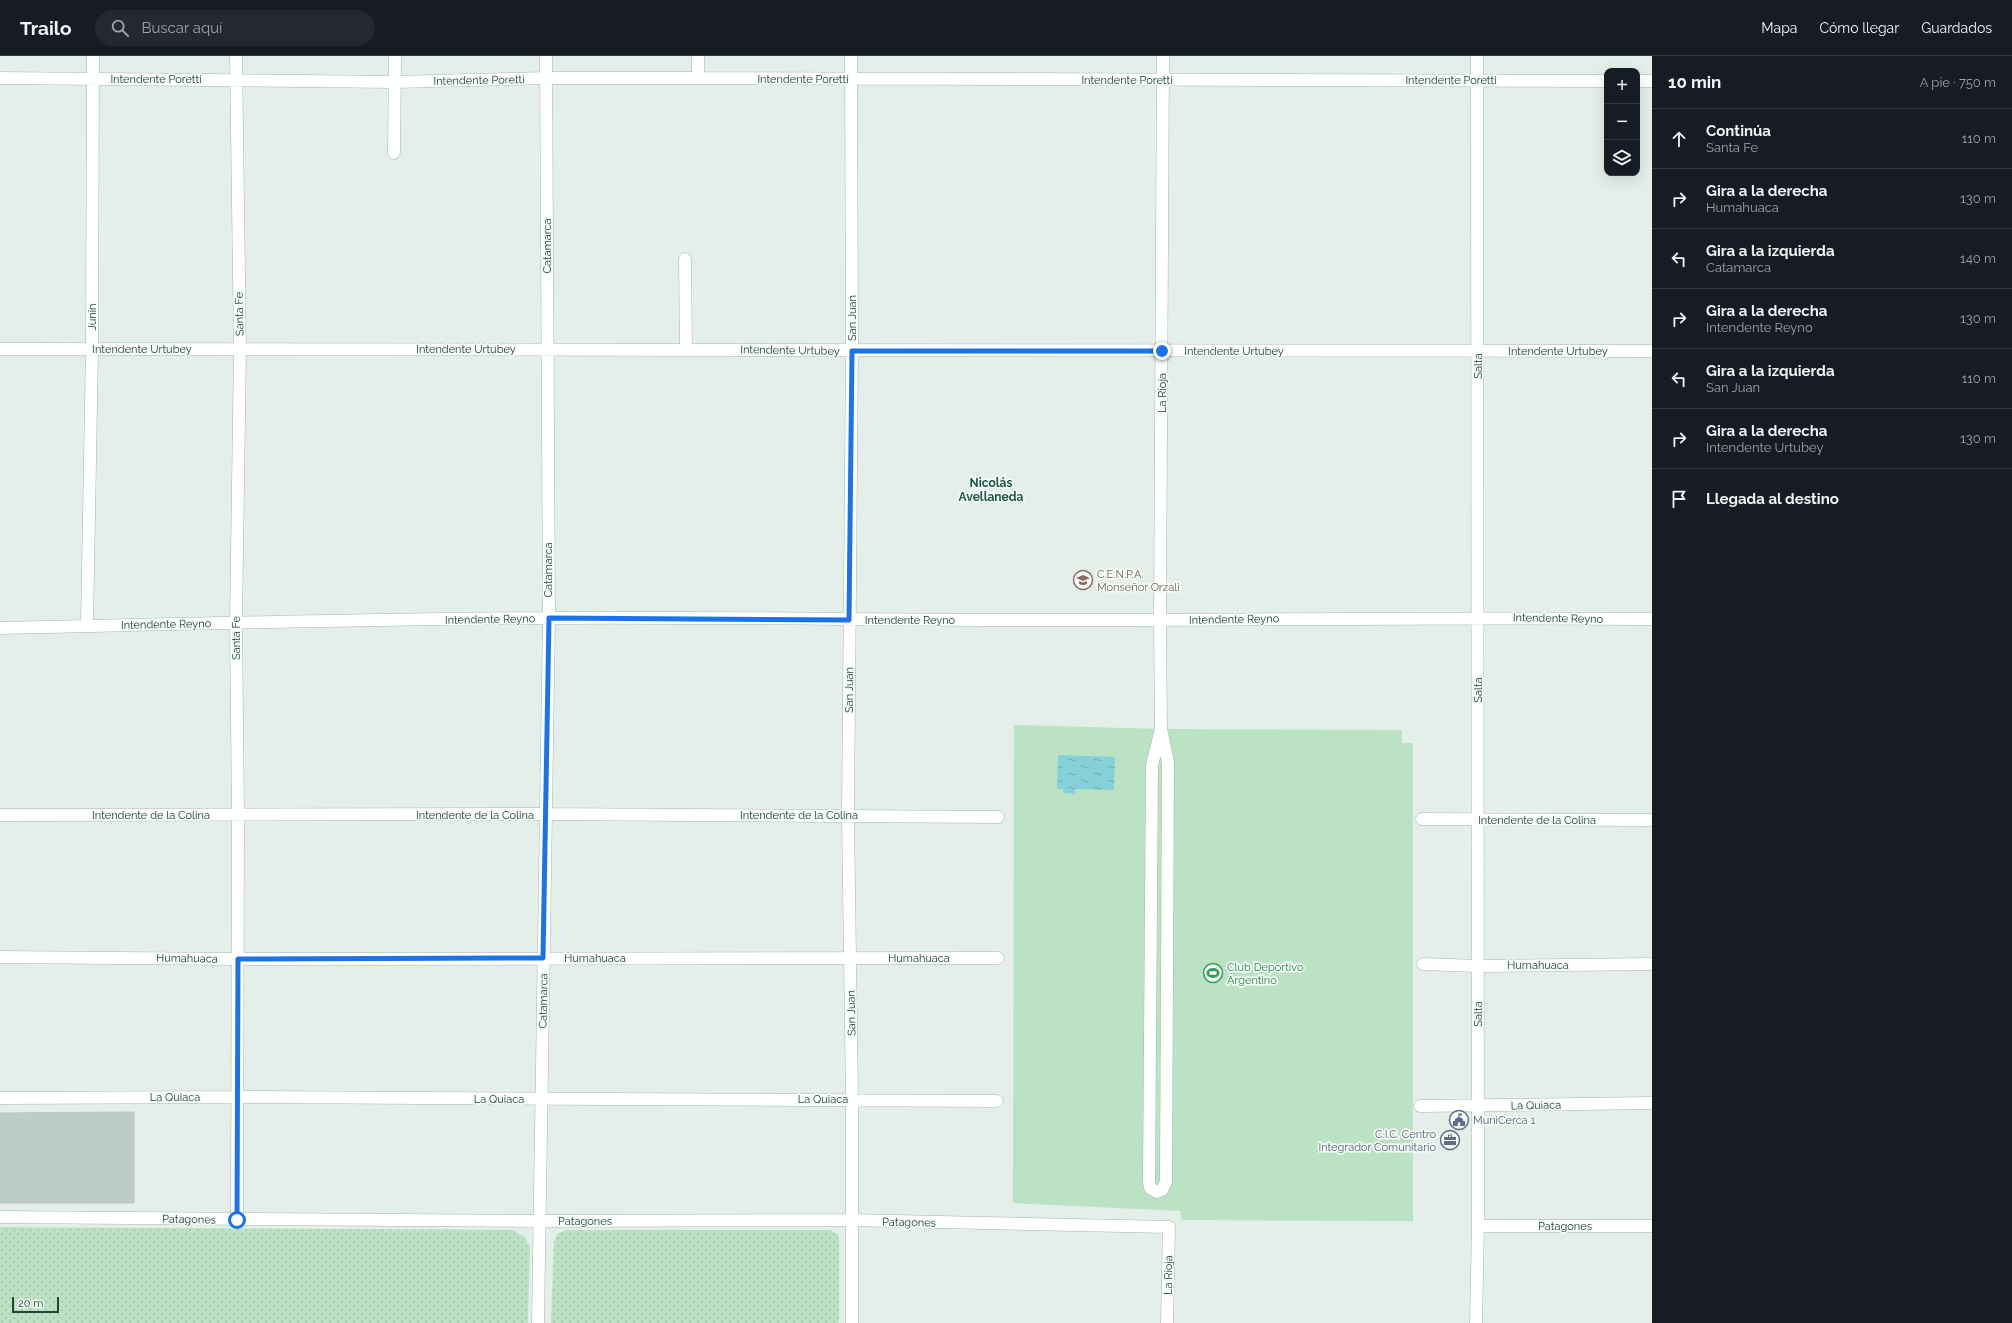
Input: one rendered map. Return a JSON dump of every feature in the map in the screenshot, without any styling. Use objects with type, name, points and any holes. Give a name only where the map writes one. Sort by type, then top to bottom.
[{"type":"street","name":"Junin","points":[[87,626],[92,349],[93,56]]},
{"type":"street","name":"Santa Fe","points":[[236,56],[240,349],[236,622],[238,815],[237,1220]]},
{"type":"street","points":[[394,153],[395,56]]},
{"type":"street","name":"Catamarca","points":[[538,1323],[549,618],[546,56]]},
{"type":"street","points":[[698,56],[698,78]]},
{"type":"street","name":"San Juan","points":[[851,56],[852,351],[848,816],[852,1099],[852,1323]]},
{"type":"street","name":"La Rioja","points":[[1161,729],[1160,620],[1163,56]]},
{"type":"street","name":"Salta","points":[[1476,1323],[1478,1226],[1477,56]]},
{"type":"street","name":"Intendente Poretti","points":[[0,78],[236,79],[395,82],[546,78],[1163,81],[1477,79],[1604,81]]},
{"type":"street","points":[[1640,81],[1652,81]]},
{"type":"street","points":[[685,259],[686,349]]},
{"type":"street","name":"Intendente Urtubey","points":[[0,349],[686,349],[852,351],[1478,352],[1652,351]]},
{"type":"street","name":"Intendente Reyno","points":[[0,628],[236,622],[549,618],[1160,620],[1478,617],[1652,619]]},
{"type":"street","points":[[1161,729],[1168,763],[1166,1182],[1162,1190],[1157,1192],[1150,1188],[1149,1182],[1152,765],[1161,729]]},
{"type":"street","name":"Intendente de la Colina","points":[[0,815],[545,814],[998,817]]},
{"type":"street","name":"Intendente de la Colina","points":[[1422,819],[1652,820]]},
{"type":"street","points":[[1151,927],[1167,928]]},
{"type":"street","name":"Humahuaca","points":[[0,956],[238,959],[998,958]]},
{"type":"street","name":"Humahuaca","points":[[1423,964],[1478,966],[1652,964]]},
{"type":"street","name":"La Quiaca","points":[[0,1098],[237,1097],[542,1100],[997,1100]]},
{"type":"street","name":"La Quiaca","points":[[1420,1106],[1652,1103]]},
{"type":"street","name":"Patagones","points":[[0,1217],[237,1220],[851,1220],[1169,1227]]},
{"type":"street","name":"Patagones","points":[[1478,1226],[1652,1226]]},
{"type":"street","name":"La Rioja","points":[[1167,1323],[1169,1227]]},
{"type":"green space","name":"Club Deportivo Argentino","points":[[1014,725],[1161,729],[1402,730],[1402,743],[1413,743],[1413,1221],[1182,1220],[1180,1211],[1013,1203]]},
{"type":"green space","points":[[0,1227],[513,1230],[525,1237],[530,1247],[528,1323],[0,1323]]},
{"type":"green space","points":[[567,1230],[830,1230],[838,1234],[839,1238],[839,1323],[551,1323],[554,1242],[558,1233]]},
{"type":"water","points":[[1058,755],[1115,757],[1114,790],[1075,789],[1075,794],[1063,793],[1063,789],[1057,789]]},
{"type":"building","points":[[134,1112],[134,1203],[0,1203],[0,1113]]},
{"type":"place","name":"C.E.N.P.A. Monseñor Orzali","points":[[1083,580]]},
{"type":"place","name":"Club Deportivo Argentino","points":[[1213,973]]},
{"type":"place","name":"MuniCerca 1","points":[[1459,1120]]},
{"type":"place","name":"C.I.C. Centro Integrador Comunitario","points":[[1450,1140]]},
{"type":"district","name":"Nicolás Avellaneda","points":[[991,490]]},
{"type":"route","points":[[237,1220],[238,959],[543,958],[549,618],[849,620],[852,351],[1162,351]]}]
